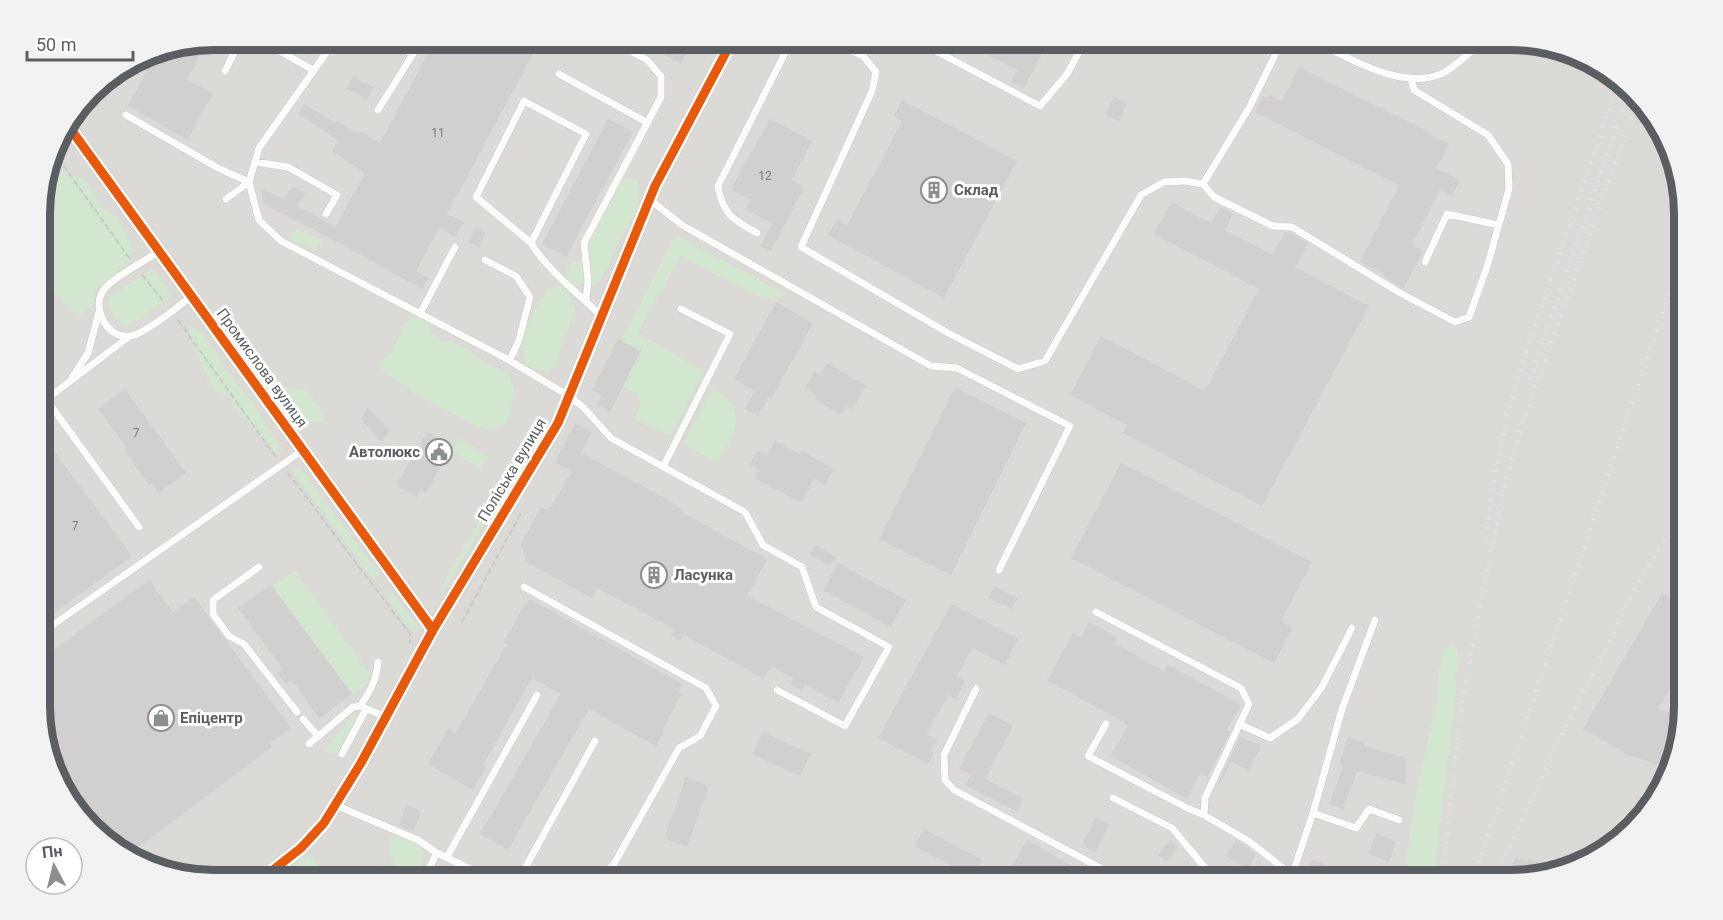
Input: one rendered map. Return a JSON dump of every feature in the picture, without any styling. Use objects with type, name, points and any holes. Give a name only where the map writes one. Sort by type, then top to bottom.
[{"type":"street","name":"Поліська вулиця","points":[[267,870],[301,848],[324,823],[386,717],[433,630],[558,423],[649,199],[727,50]]},
{"type":"street","name":"Промислова вулиця","points":[[72,131],[433,630]]},
{"type":"lane","points":[[225,71],[236,50]]},
{"type":"lane","points":[[278,50],[314,70]]},
{"type":"lane","points":[[328,50],[259,148],[249,182],[259,220],[281,241],[510,360],[569,396],[583,407],[611,438],[745,512],[763,545],[802,567],[816,607],[889,646],[845,726],[777,690]]},
{"type":"lane","points":[[378,110],[413,54],[406,50]]},
{"type":"lane","points":[[586,301],[588,280],[584,243],[661,97],[661,76],[647,60],[629,50]]},
{"type":"lane","points":[[636,54],[638,50]]},
{"type":"lane","points":[[757,233],[734,220],[721,202],[718,186],[786,50]]},
{"type":"lane","points":[[851,50],[863,56],[876,72],[872,91],[801,247],[948,333],[1018,369],[1045,361],[1141,195],[1164,182],[1185,181],[1203,184],[1214,197],[1274,226],[1292,228],[1400,293],[1455,322],[1469,317],[1509,189],[1508,164],[1488,135],[1414,90],[1412,79]]},
{"type":"lane","points":[[934,50],[1040,106],[1067,74],[1080,50]]},
{"type":"lane","points":[[1203,184],[1250,108],[1277,50]]},
{"type":"lane","points":[[1334,50],[1388,75],[1412,79],[1442,74],[1471,50]]},
{"type":"lane","points":[[559,74],[648,123]]},
{"type":"lane","points":[[531,243],[586,134],[524,101],[476,197],[531,243],[601,316]]},
{"type":"lane","points":[[126,116],[218,168],[249,182]]},
{"type":"lane","points":[[255,162],[288,167],[337,195],[326,214]]},
{"type":"lane","points":[[226,199],[249,182]]},
{"type":"lane","points":[[649,199],[682,225],[931,366],[957,368],[1070,426],[999,570]]},
{"type":"lane","points":[[1425,261],[1447,214],[1499,225]]},
{"type":"lane","points":[[420,314],[455,247]]},
{"type":"lane","points":[[70,380],[88,353],[102,293],[106,286],[160,251]]},
{"type":"lane","points":[[485,260],[516,276],[530,297],[519,340],[510,360]]},
{"type":"lane","points":[[50,396],[130,336],[140,332],[192,296]]},
{"type":"lane","points":[[663,466],[730,334],[681,309]]},
{"type":"lane","points":[[99,312],[111,331],[130,336]]},
{"type":"lane","points":[[50,410],[139,527]]},
{"type":"lane","points":[[50,627],[303,450]]},
{"type":"lane","points":[[259,567],[213,600],[213,614],[229,636],[244,644],[297,712]]},
{"type":"lane","points":[[524,587],[706,688],[716,706],[700,736],[679,748],[614,864],[608,870]]},
{"type":"lane","points":[[1096,612],[1241,688],[1248,704],[1205,798],[1204,815]]},
{"type":"lane","points":[[1294,870],[1313,813],[1342,709],[1375,620]]},
{"type":"lane","points":[[1239,724],[1270,738],[1298,719],[1322,687],[1352,628]]},
{"type":"lane","points":[[342,754],[371,691],[377,675],[378,662]]},
{"type":"lane","points":[[976,689],[944,755],[945,780],[954,790],[1104,870]]},
{"type":"lane","points":[[447,857],[537,695]]},
{"type":"lane","points":[[309,744],[347,710],[363,707],[386,717]]},
{"type":"lane","points":[[303,719],[318,736]]},
{"type":"lane","points":[[1106,724],[1088,756],[1186,808],[1204,815],[1250,842],[1282,870]]},
{"type":"lane","points":[[524,870],[595,741]]},
{"type":"lane","points":[[1113,798],[1172,828],[1207,870]]},
{"type":"lane","points":[[335,805],[418,840],[437,853],[473,870]]},
{"type":"lane","points":[[1313,813],[1356,828],[1370,809],[1399,820]]},
{"type":"lane","points":[[428,870],[437,853]]},
{"type":"path","points":[[59,159],[136,267],[172,311],[282,465],[410,634],[408,650]]},
{"type":"path","points":[[192,869],[201,865]]},
{"type":"shaded area","points":[[203,50],[1509,50],[1552,55],[1582,66],[1618,90],[1640,114],[1661,151],[1672,192],[1674,214],[1674,706],[1668,749],[1657,779],[1633,815],[1601,843],[1562,862],[1520,870],[214,870],[171,865],[141,854],[105,830],[83,806],[62,769],[51,728],[50,203],[55,171],[66,141],[83,114],[105,90],[122,77],[151,62]]},
{"type":"green space","points":[[61,155],[55,172],[82,178],[90,186],[103,210],[111,212],[121,225],[132,248],[128,262],[121,273],[95,287],[93,305],[78,317],[50,287],[50,203],[55,171]]},
{"type":"green space","points":[[620,178],[639,180],[636,218],[624,232],[599,284],[594,286],[591,284],[585,272],[584,283],[576,287],[571,285],[565,273],[571,263],[581,262],[582,234],[601,217]]},
{"type":"green space","points":[[298,230],[323,241],[315,249],[290,240],[292,233]]},
{"type":"green space","points":[[676,235],[787,295],[774,299],[756,296],[680,256],[638,333],[702,370],[703,374],[670,436],[636,420],[636,413],[641,404],[638,394],[623,387],[641,351],[621,341]]},
{"type":"green space","points":[[151,270],[163,282],[170,298],[128,326],[119,322],[113,315],[109,297]]},
{"type":"green space","points":[[560,286],[570,296],[575,310],[560,349],[557,365],[547,372],[535,370],[525,364],[524,333],[539,301],[548,289]]},
{"type":"green space","points":[[413,317],[424,317],[430,331],[439,341],[450,341],[509,374],[514,391],[507,424],[491,429],[478,427],[410,391],[377,366],[392,350],[404,325]]},
{"type":"green space","points":[[192,328],[200,331],[214,349],[282,450],[275,452],[235,408],[230,397],[218,393],[208,380],[188,330]]},
{"type":"green space","points":[[286,387],[307,390],[322,412],[324,421],[304,420],[288,409],[280,394],[280,389]]},
{"type":"green space","points":[[712,389],[732,404],[736,413],[733,433],[717,463],[683,444]]},
{"type":"green space","points":[[459,438],[488,456],[480,469],[451,451]]},
{"type":"green space","points":[[524,443],[529,446],[443,593],[439,591]]},
{"type":"green space","points":[[299,466],[380,575],[373,580],[292,471]]},
{"type":"green space","points":[[295,571],[370,674],[365,686],[354,695],[272,587]]},
{"type":"green space","points":[[390,590],[419,628],[413,632],[384,594]]},
{"type":"green space","points":[[1451,645],[1456,647],[1460,661],[1455,672],[1456,695],[1434,870],[1408,870],[1407,856],[1416,796],[1437,703],[1438,673],[1443,651]]},
{"type":"green space","points":[[353,715],[356,717],[355,720],[340,749],[333,753],[325,750]]},
{"type":"green space","points":[[405,834],[423,850],[422,867],[419,870],[402,870],[392,860],[389,849],[392,835]]},
{"type":"green space","points":[[310,856],[319,866],[316,870],[281,870],[297,858]]},
{"type":"building","points":[[203,50],[187,80],[213,93],[188,140],[128,106],[152,62]]},
{"type":"building","points":[[430,50],[535,50],[447,214],[464,222],[455,236],[439,228],[416,271],[428,278],[422,289],[263,202],[261,188],[285,199],[292,186],[305,193],[298,206],[335,227],[365,173],[332,151],[338,141],[298,114],[305,104],[335,123],[337,120],[358,134],[360,131],[380,143]]},
{"type":"building","points":[[658,50],[689,50],[681,64]]},
{"type":"building","points":[[978,50],[1044,50],[1024,88],[1011,82],[1018,70]]},
{"type":"building","points":[[1299,67],[1426,130],[1425,132],[1449,144],[1436,169],[1460,180],[1452,196],[1440,190],[1412,245],[1423,251],[1404,288],[1383,276],[1384,274],[1360,262],[1399,185],[1255,112],[1263,96],[1268,98],[1270,95],[1282,101]]},
{"type":"building","points":[[353,77],[373,87],[367,99],[347,89]]},
{"type":"building","points":[[1114,97],[1127,103],[1119,121],[1106,115]]},
{"type":"building","name":"Склад","points":[[902,100],[1017,161],[944,298],[828,235],[837,219],[847,225],[902,121],[894,116]]},
{"type":"building","points":[[608,119],[633,132],[566,257],[542,244]]},
{"type":"building","points":[[770,119],[812,141],[792,180],[804,187],[771,251],[760,246],[772,223],[745,209],[751,200],[731,189]]},
{"type":"building","points":[[1171,202],[1211,223],[1220,207],[1233,214],[1225,230],[1273,255],[1285,232],[1290,233],[1308,243],[1295,267],[1369,306],[1262,506],[1123,433],[1127,425],[1070,395],[1101,336],[1205,391],[1259,289],[1154,234]]},
{"type":"building","points":[[475,228],[486,233],[479,248],[468,242]]},
{"type":"building","points":[[776,302],[813,323],[771,399],[768,398],[758,416],[745,409],[755,391],[734,379]]},
{"type":"building","points":[[618,339],[641,351],[610,412],[597,405],[602,396],[592,390]]},
{"type":"building","points":[[827,363],[866,386],[852,409],[846,406],[841,415],[815,399],[817,396],[805,389],[814,371],[821,375]]},
{"type":"building","points":[[955,387],[1026,423],[951,575],[879,539]]},
{"type":"building","points":[[125,389],[186,473],[159,493],[152,483],[149,485],[124,451],[127,448],[98,409]]},
{"type":"building","points":[[367,407],[390,431],[380,441],[361,419]]},
{"type":"building","name":"Ласунка","points":[[575,423],[592,432],[581,453],[665,498],[684,511],[683,513],[767,559],[747,596],[864,657],[838,703],[805,685],[802,690],[790,684],[793,678],[771,666],[764,679],[684,635],[680,641],[671,635],[674,629],[597,588],[592,598],[526,562],[521,544],[541,507],[549,511],[572,471],[555,462]]},
{"type":"building","points":[[427,432],[452,447],[426,493],[421,490],[417,497],[396,485]]},
{"type":"building","points":[[775,440],[834,469],[825,485],[814,479],[801,503],[755,478],[759,470],[749,465],[757,451],[767,456]]},
{"type":"building","points":[[50,445],[132,556],[50,616]]},
{"type":"building","points":[[1121,463],[1312,562],[1281,621],[1293,628],[1274,663],[1071,558]]},
{"type":"building","points":[[816,544],[836,558],[829,567],[810,554]]},
{"type":"building","points":[[838,563],[906,600],[891,627],[823,590]]},
{"type":"building","name":"Епіцентр","points":[[149,580],[173,612],[194,597],[291,728],[270,744],[272,747],[136,849],[139,853],[105,830],[90,815],[71,788],[62,769],[51,728],[50,653]]},
{"type":"building","points":[[271,585],[352,694],[319,719],[292,680],[286,684],[277,673],[283,669],[238,608]]},
{"type":"building","points":[[994,586],[1018,598],[1012,609],[989,598]]},
{"type":"building","points":[[1662,593],[1674,600],[1674,682],[1658,709],[1673,714],[1668,749],[1662,767],[1628,755],[1583,729]]},
{"type":"building","points":[[530,599],[682,684],[678,692],[682,694],[656,746],[589,709],[508,850],[480,834],[561,694],[532,678],[483,765],[486,766],[473,790],[429,765],[431,763],[429,762],[448,728],[456,733],[507,644],[504,642]]},
{"type":"building","points":[[951,604],[1018,638],[1005,665],[972,648],[957,676],[965,681],[956,699],[948,695],[927,734],[937,740],[928,764],[878,738]]},
{"type":"building","points":[[1090,622],[1117,637],[1114,643],[1164,671],[1167,664],[1241,705],[1227,730],[1230,732],[1208,777],[1201,773],[1187,799],[1111,756],[1128,725],[1047,680],[1073,633],[1081,637]]},
{"type":"building","points":[[989,713],[1013,726],[985,779],[1023,799],[1017,812],[965,785],[971,775],[959,768]]},
{"type":"building","points":[[763,732],[811,754],[800,776],[752,754]]},
{"type":"building","points":[[1240,737],[1261,746],[1250,770],[1231,762],[1220,784],[1218,783]]},
{"type":"building","points":[[1347,737],[1365,742],[1364,746],[1406,758],[1406,784],[1357,771],[1343,809],[1329,804],[1343,767],[1340,764]]},
{"type":"building","points":[[686,777],[709,786],[687,847],[664,838]]},
{"type":"building","points":[[406,805],[421,810],[414,832],[399,826]]},
{"type":"building","points":[[1096,817],[1109,824],[1095,852],[1082,845]]},
{"type":"building","points":[[924,829],[982,860],[976,870],[959,870],[915,846]]},
{"type":"building","points":[[1377,833],[1396,842],[1389,862],[1368,853]]},
{"type":"building","points":[[1027,840],[1079,870],[1009,870]]},
{"type":"building","points":[[1170,840],[1178,847],[1167,862],[1158,855]]},
{"type":"building","points":[[1236,840],[1256,854],[1247,869],[1226,856]]},
{"type":"building","points":[[1515,858],[1527,862],[1528,859],[1548,865],[1520,870],[1511,870]]},
{"type":"building","points":[[1312,860],[1324,864],[1322,870],[1309,870]]},
{"type":"building","points":[[383,865],[393,870],[380,870]]},
{"type":"railway","points":[[1486,538],[1494,480],[1509,407],[1616,89]]},
{"type":"railway","points":[[1530,380],[1626,98]]},
{"type":"railway","points":[[1443,870],[1460,715],[1506,480],[1517,440],[1635,107]]},
{"type":"railway","points":[[1477,870],[1674,278]]},
{"type":"railway","points":[[1499,870],[1566,726],[1635,589],[1652,559],[1674,530]]},
{"type":"cycle path","points":[[273,870],[301,848],[324,823],[361,763],[433,630],[558,423],[655,186],[727,50]]},
{"type":"cycle path","points":[[72,131],[433,630]]},
{"type":"place","name":"Склад","points":[[934,190]]},
{"type":"place","name":"Автолюкс","points":[[439,452]]},
{"type":"place","name":"Ласунка","points":[[654,575]]},
{"type":"place","name":"Епіцентр","points":[[161,718]]}]
